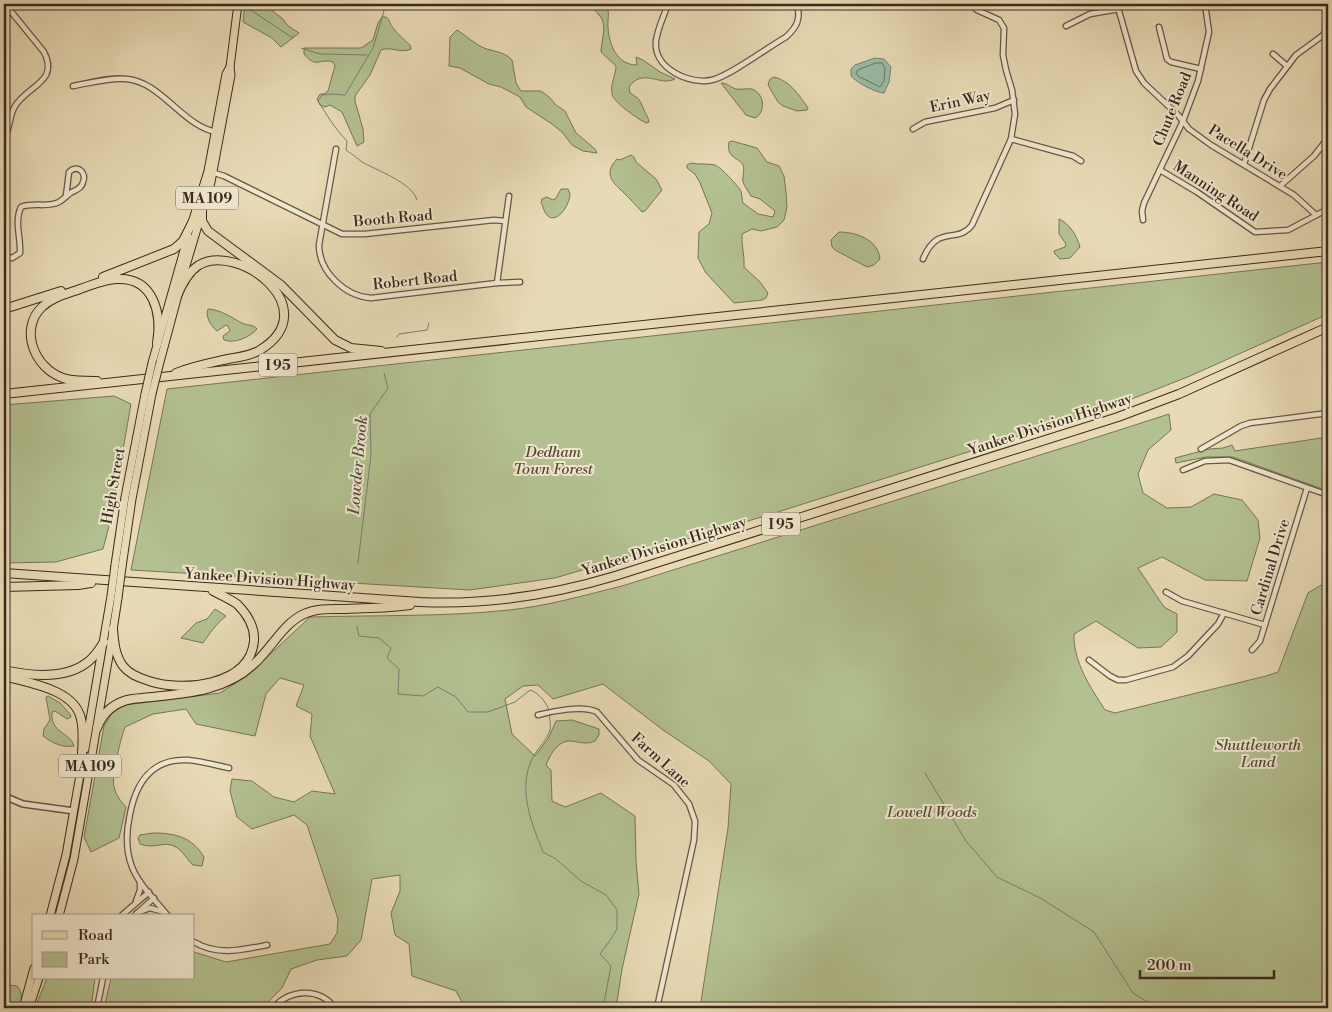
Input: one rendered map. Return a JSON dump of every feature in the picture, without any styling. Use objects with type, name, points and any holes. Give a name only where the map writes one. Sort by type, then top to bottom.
[{"type":"highway","points":[[202,213],[202,221],[208,231],[281,284],[335,340],[351,348],[393,352]]},
{"type":"highway","points":[[4,309],[106,276],[170,251],[183,241],[193,221]]},
{"type":"highway","name":"I 95","points":[[4,394],[1328,251]]},
{"type":"highway","points":[[164,377],[189,368],[248,355],[259,350],[276,336],[283,318],[284,308],[281,298],[272,284],[254,272],[228,262],[209,262],[198,266],[187,278],[177,296]]},
{"type":"highway","points":[[109,383],[64,378],[53,374],[41,363],[32,344],[31,330],[35,316],[44,305],[57,297],[106,280],[119,278],[129,280],[146,290],[156,306],[159,321],[157,343]]},
{"type":"highway","name":"Yankee Division Highway","points":[[4,573],[428,603],[486,601],[535,595],[576,587],[624,573],[1126,415],[1187,391],[1328,327]]},
{"type":"highway","points":[[4,587],[78,585],[103,580]]},
{"type":"highway","points":[[113,629],[114,645],[118,657],[126,669],[139,677],[154,683],[178,686],[203,684],[221,679],[237,671],[245,664],[252,650],[254,636],[250,620],[244,612],[234,602],[210,589]]},
{"type":"highway","points":[[97,728],[106,712],[121,702],[200,690],[221,685],[234,679],[259,660],[292,622],[306,614],[322,610],[396,607],[428,603]]},
{"type":"highway","points":[[4,670],[38,674],[72,670],[91,660],[104,642]]},
{"type":"highway","points":[[4,676],[59,693],[76,706],[81,716],[83,728],[80,773]]},
{"type":"main road","name":"High Street","points":[[51,914],[66,855],[104,642],[114,597],[125,497],[156,363],[202,213],[211,172],[226,74],[230,67],[238,4]]},
{"type":"main road","name":"High Street","points":[[156,363],[157,343],[193,221],[211,172]]},
{"type":"main road","name":"High Street","points":[[60,914],[74,859],[97,728],[113,629],[114,597]]},
{"type":"main road","points":[[23,1008],[32,975]]},
{"type":"main road","points":[[29,1008],[39,980]]},
{"type":"street","points":[[4,138],[14,108],[46,76],[49,68],[49,61],[44,52],[5,4]]},
{"type":"street","points":[[668,4],[659,27],[656,42],[658,55],[673,71],[696,81],[712,80],[724,75],[786,37],[794,29],[798,21],[797,4]]},
{"type":"street","points":[[923,259],[928,248],[935,240],[965,231],[972,225],[1011,139],[1015,114],[1014,100],[1004,63],[1004,28],[999,20],[980,12],[971,4]]},
{"type":"street","name":"Chute Road","points":[[1143,220],[1142,211],[1144,204],[1183,121],[1201,69],[1209,32],[1205,4]]},
{"type":"street","points":[[1066,26],[1090,14],[1118,6]]},
{"type":"street","name":"Pacella Drive","points":[[1118,6],[1136,71],[1144,83],[1189,128],[1211,145],[1294,195],[1316,215]]},
{"type":"street","points":[[1159,26],[1167,59],[1201,69]]},
{"type":"street","points":[[1244,164],[1264,100],[1296,55],[1322,36],[1328,29]]},
{"type":"street","points":[[1273,54],[1287,66]]},
{"type":"street","points":[[73,86],[122,79],[136,81],[149,87],[201,127],[217,133]]},
{"type":"street","name":"Erin Way","points":[[913,129],[925,122],[995,108],[1014,100]]},
{"type":"street","points":[[1280,186],[1314,156],[1328,138]]},
{"type":"street","points":[[1011,139],[1073,156],[1081,161]]},
{"type":"street","name":"Robert Road","points":[[336,148],[319,254],[330,275],[352,294],[371,298],[520,282]]},
{"type":"street","points":[[4,256],[12,258],[20,253],[20,236],[17,222],[21,207],[26,204],[51,204],[59,202],[83,183],[84,176],[81,170],[77,168],[69,172],[66,196]]},
{"type":"street","name":"Manning Road","points":[[1160,170],[1197,192],[1255,232],[1288,230],[1328,209]]},
{"type":"street","name":"Booth Road","points":[[211,172],[224,176],[342,234],[351,235],[505,220]]},
{"type":"street","points":[[497,283],[509,196]]},
{"type":"street","points":[[1201,449],[1240,426],[1250,423],[1328,413]]},
{"type":"street","points":[[1183,470],[1205,461],[1229,460],[1328,495]]},
{"type":"street","name":"Cardinal Drive","points":[[1252,650],[1260,641],[1307,488]]},
{"type":"street","points":[[1166,592],[1182,601],[1265,625]]},
{"type":"street","points":[[1089,660],[1118,680],[1126,680],[1173,667],[1188,656],[1218,624],[1224,614]]},
{"type":"street","name":"Farm Lane","points":[[538,715],[553,711],[590,709],[597,712],[638,760],[674,784],[694,814],[694,840],[657,1008]]},
{"type":"street","points":[[132,906],[140,893],[140,884],[128,856],[127,840],[132,802],[140,783],[159,766],[180,760],[191,760],[229,768]]},
{"type":"street","points":[[4,796],[23,804],[74,811]]},
{"type":"street","points":[[138,879],[166,914]]},
{"type":"street","points":[[123,914],[149,892]]},
{"type":"street","points":[[136,914],[154,898]]},
{"type":"street","points":[[136,914],[150,908],[166,914]]},
{"type":"street","points":[[195,942],[219,952],[267,945]]},
{"type":"street","points":[[97,1008],[103,980]]},
{"type":"street","points":[[273,1008],[283,999],[304,993],[314,993],[334,1007],[350,1008]]},
{"type":"green space","points":[[245,4],[264,4],[283,19],[288,26],[299,33],[281,47],[272,38],[243,22]]},
{"type":"green space","points":[[589,4],[605,4],[607,7],[610,41],[619,58],[624,62],[637,65],[636,57],[675,79],[663,81],[640,78],[629,87],[630,93],[640,102],[649,122],[646,123],[632,114],[613,97],[612,87],[616,66],[601,52],[604,24],[600,16]]},
{"type":"green space","points":[[382,17],[387,18],[393,28],[410,45],[411,49],[403,51],[381,50],[370,75],[355,96],[363,129],[364,142],[357,146],[342,112],[330,105],[325,107],[320,105],[317,99],[320,94],[328,91],[335,66],[333,62],[312,61],[304,54],[304,48],[361,48],[373,40],[378,23]]},
{"type":"green space","points":[[457,30],[480,46],[501,53],[512,60],[516,83],[521,91],[541,91],[549,97],[565,111],[576,133],[595,149],[597,153],[583,151],[572,145],[562,132],[526,107],[520,97],[501,87],[489,84],[460,68],[449,66],[450,37]]},
{"type":"green space","points":[[774,77],[785,81],[794,89],[808,108],[807,110],[797,111],[778,102],[768,85],[770,79]]},
{"type":"green space","points":[[721,83],[736,89],[752,89],[756,91],[762,99],[762,108],[759,115],[755,118],[746,115]]},
{"type":"green space","points":[[732,141],[757,148],[767,162],[779,166],[784,176],[787,207],[784,220],[777,227],[761,231],[752,229],[742,234],[744,267],[760,282],[768,293],[766,298],[762,300],[734,303],[706,273],[698,258],[699,232],[709,224],[712,213],[695,174],[687,168],[687,165],[691,163],[718,166],[741,191],[743,203],[758,214],[773,217],[775,211],[760,199],[751,196],[744,185],[743,165],[729,152],[729,142]]},
{"type":"green space","points":[[631,155],[636,162],[656,179],[662,190],[645,211],[642,212],[610,177],[611,168],[617,159],[620,160]]},
{"type":"green space","points":[[561,189],[568,189],[570,194],[569,200],[559,216],[550,217],[546,214],[541,203],[542,199],[547,197],[553,200]]},
{"type":"green space","points":[[1059,219],[1072,231],[1080,247],[1070,258],[1060,259],[1054,251],[1065,247],[1066,244],[1059,234]]},
{"type":"green space","points":[[839,232],[852,233],[865,238],[875,246],[880,259],[874,265],[867,267],[835,250],[832,247],[831,240]]},
{"type":"green space","name":"Dedham Town Forest","points":[[1328,262],[1328,314],[1190,376],[1114,406],[765,516],[555,578],[470,590],[131,570],[167,389]]},
{"type":"green space","points":[[208,309],[222,312],[257,329],[242,339],[224,340],[223,336],[230,331],[228,326],[226,325],[217,331],[209,321]]},
{"type":"green space","points":[[114,396],[131,404],[111,519],[103,549],[56,562],[4,563],[4,405]]},
{"type":"green space","name":"Lowell Woods","points":[[1169,414],[1171,430],[1148,450],[1138,474],[1143,493],[1167,508],[1191,507],[1214,494],[1242,500],[1258,520],[1260,538],[1247,581],[1205,580],[1162,557],[1138,568],[1164,607],[1177,614],[1177,632],[1161,647],[1138,648],[1096,621],[1074,634],[1076,655],[1080,665],[1105,710],[1115,713],[1278,672],[1308,593],[1328,581],[1328,1008],[700,1008],[728,828],[731,784],[709,761],[663,730],[603,684],[553,699],[538,685],[523,686],[505,699],[512,734],[535,756],[548,739],[556,721],[572,720],[599,729],[599,735],[595,741],[586,743],[566,741],[552,753],[546,765],[551,770],[552,801],[565,807],[601,793],[635,816],[639,894],[622,969],[616,1008],[465,1008],[456,991],[412,976],[409,944],[395,935],[391,913],[400,891],[400,875],[372,879],[361,940],[347,956],[317,960],[291,969],[282,988],[262,1008],[104,1008],[111,980],[195,980],[195,952],[226,962],[330,944],[337,933],[338,919],[307,825],[294,815],[252,829],[237,817],[230,791],[232,779],[252,781],[274,797],[294,802],[312,791],[335,794],[310,736],[312,714],[296,706],[304,685],[280,678],[266,694],[255,736],[196,724],[186,709],[153,714],[125,727],[113,782],[117,796],[126,807],[119,838],[91,852],[84,837],[104,726],[112,713],[125,705],[220,693],[247,676],[310,617],[434,615],[484,612],[538,606],[566,600],[622,586]]},
{"type":"green space","points":[[1328,437],[1328,491],[1233,457],[1206,457],[1176,463],[1175,458],[1232,445],[1235,451]]},
{"type":"green space","points":[[215,609],[226,616],[216,625],[203,643],[181,638],[196,623],[207,619]]},
{"type":"green space","points":[[48,696],[60,703],[70,714],[71,717],[67,719],[55,711],[52,712],[52,719],[57,728],[72,741],[74,746],[58,744],[43,736],[44,729],[50,720],[46,697]]},
{"type":"green space","points":[[153,833],[176,835],[194,845],[204,857],[202,866],[193,865],[181,851],[172,845],[145,846],[140,844],[138,838],[140,835]]},
{"type":"green space","points":[[46,980],[95,980],[91,1008],[35,1008]]},
{"type":"green space","points":[[8,985],[17,986],[21,994],[21,1000],[17,1008],[4,1007],[4,994]]},
{"type":"water","points":[[875,58],[884,59],[891,67],[889,82],[884,93],[866,87],[851,76],[851,69],[855,65]]},
{"type":"waterway","name":"Lowder Brook","points":[[386,4],[373,48],[345,95],[322,95],[318,101],[347,141],[346,150],[362,162],[402,183],[409,188],[417,200]]},
{"type":"waterway","points":[[243,5],[293,38]]},
{"type":"waterway","points":[[301,48],[320,54],[367,55]]},
{"type":"waterway","name":"Lowder Brook","points":[[397,337],[399,334],[427,330],[429,323]]},
{"type":"waterway","name":"Lowder Brook","points":[[358,563],[371,455],[370,414],[388,388],[384,373]]},
{"type":"waterway","name":"Lowder Brook","points":[[357,626],[359,636],[379,638],[391,648],[387,658],[399,669],[398,694],[423,696],[438,687],[456,697],[468,712],[488,712],[515,702],[530,690],[542,698],[549,710]]},
{"type":"waterway","name":"Lowder Brook","points":[[549,714],[550,730],[533,757],[528,769],[526,793],[530,817],[543,852],[556,859],[581,881],[606,895],[617,910],[617,929],[600,954],[611,966],[603,1008]]},
{"type":"waterway","points":[[925,773],[966,841],[997,877],[1042,899],[1094,932],[1133,993],[1157,1008]]},
{"type":"park label","name":"Shuttleworth Land","points":[[1258,754]]}]
